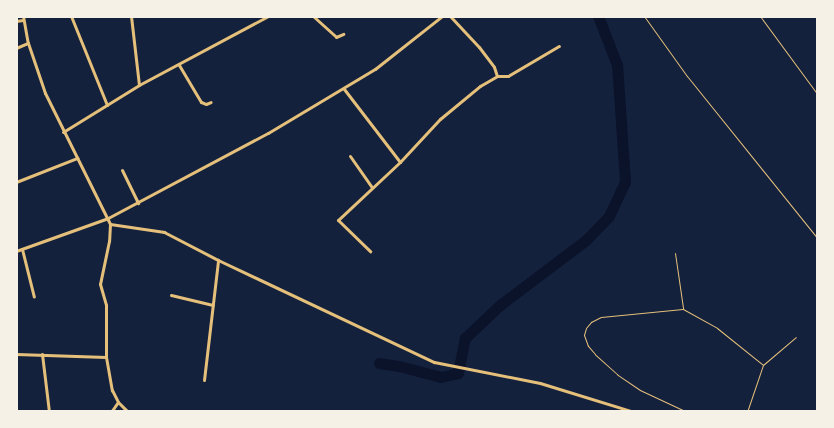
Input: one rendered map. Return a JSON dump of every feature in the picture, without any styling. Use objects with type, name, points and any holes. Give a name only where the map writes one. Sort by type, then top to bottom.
[{"type":"street","points":[[71,16],[108,105]]},
{"type":"street","points":[[131,16],[139,85]]},
{"type":"street","points":[[63,132],[139,85],[268,16]]},
{"type":"street","points":[[313,16],[336,37],[343,34]]},
{"type":"street","points":[[16,251],[108,218],[138,203],[344,89],[375,69],[442,16]]},
{"type":"street","points":[[450,16],[479,47],[494,67],[497,76]]},
{"type":"street","points":[[16,21],[23,18],[28,44],[45,94],[110,224],[109,241],[100,284],[106,305],[106,357],[109,378],[118,402],[128,412]]},
{"type":"street","points":[[16,48],[28,44]]},
{"type":"street","points":[[370,251],[338,220],[400,162],[440,120],[480,86],[497,76],[508,76],[558,46]]},
{"type":"street","points":[[179,65],[202,102],[206,104],[211,102]]},
{"type":"street","points":[[344,89],[400,162]]},
{"type":"street","points":[[350,156],[372,188]]},
{"type":"street","points":[[16,182],[77,158]]},
{"type":"street","points":[[122,170],[138,203]]},
{"type":"street","points":[[110,224],[164,232],[218,260],[434,362],[540,383],[634,412]]},
{"type":"street","points":[[22,249],[34,297]]},
{"type":"street","points":[[204,380],[218,260]]},
{"type":"street","points":[[171,295],[213,305]]},
{"type":"street","points":[[16,354],[106,357]]},
{"type":"street","points":[[42,354],[49,412]]},
{"type":"street","points":[[111,412],[118,402]]},
{"type":"lane","points":[[644,16],[688,76],[818,239]]},
{"type":"lane","points":[[760,16],[818,95]]},
{"type":"lane","points":[[675,253],[683,309]]},
{"type":"lane","points":[[686,412],[640,390],[618,375],[595,354],[588,346],[584,335],[586,328],[591,322],[601,317],[683,309],[718,328],[763,365]]},
{"type":"lane","points":[[748,412],[763,365],[796,337]]},
{"type":"waterway","points":[[379,363],[441,377],[458,373],[465,338],[500,305],[586,240],[609,216],[625,181],[617,65],[598,16]]}]
